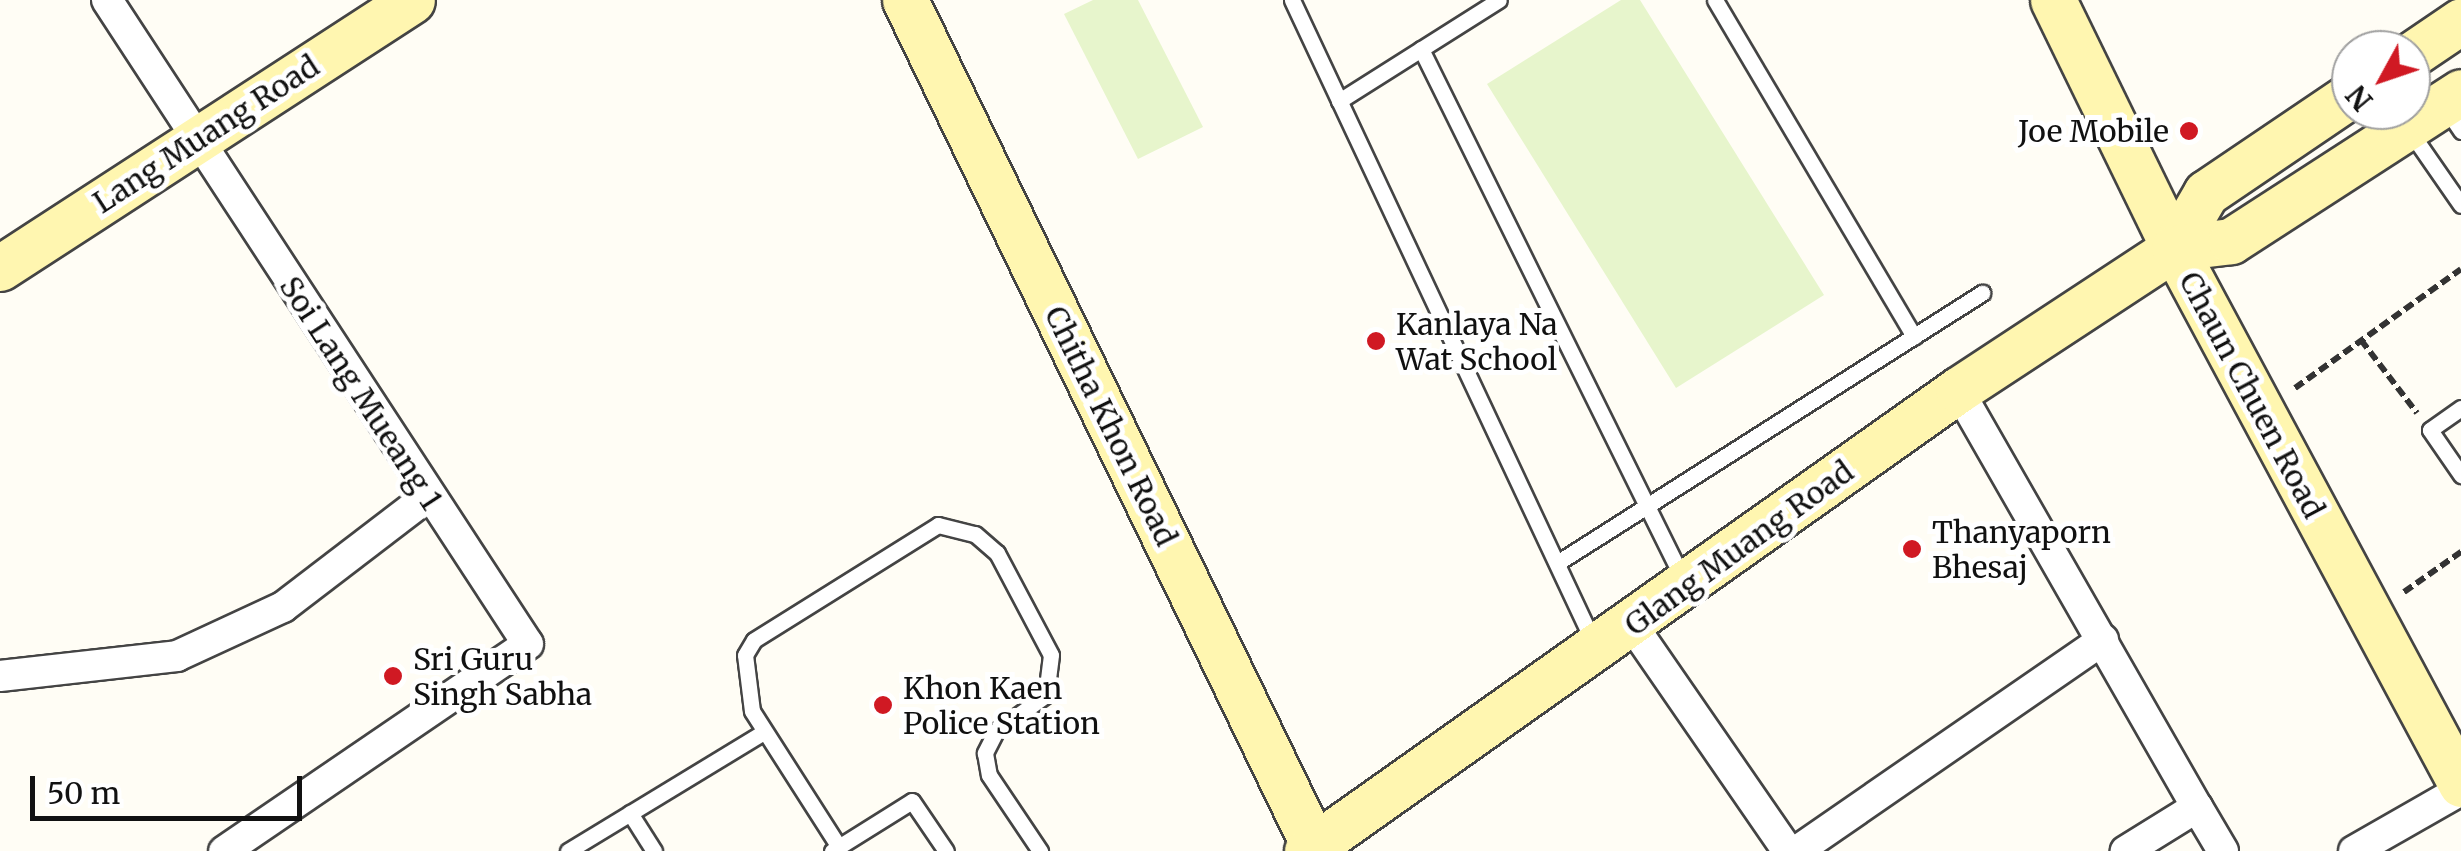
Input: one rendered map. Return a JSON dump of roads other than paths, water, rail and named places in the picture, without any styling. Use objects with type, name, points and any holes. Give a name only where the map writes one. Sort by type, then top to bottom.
[{"type":"street","name":"Soi Lang Mueang 1","points":[[107,0],[426,497],[528,644],[224,851]]},
{"type":"street","name":"Lang Muang Road","points":[[0,268],[412,0]]},
{"type":"street","name":"Chitha Khon Road","points":[[904,0],[1313,849]]},
{"type":"street","name":"Chaun Chuen Road","points":[[2053,0],[2174,248],[2461,787]]},
{"type":"street","points":[[2431,41],[2461,21]]},
{"type":"street","name":"Glang Muang Road","points":[[2174,248],[2206,193],[2331,109]]},
{"type":"street","name":"Glang Muang Road","points":[[1313,849],[1958,390],[2174,248],[2230,241],[2443,113]]},
{"type":"street","points":[[1958,390],[2222,851]]},
{"type":"street","points":[[0,676],[177,656],[283,607],[426,497]]},
{"type":"street","points":[[1614,637],[1788,851]]},
{"type":"street","points":[[1797,851],[2103,640]]},
{"type":"street","points":[[2354,851],[2461,787]]},
{"type":"street","points":[[2126,851],[2197,807]]},
{"type":"lane","points":[[1292,0],[1556,564],[1614,637]]},
{"type":"lane","points":[[1339,101],[1499,0]]},
{"type":"lane","points":[[1715,0],[1914,336]]},
{"type":"lane","points":[[1421,49],[1686,587]]},
{"type":"lane","points":[[2443,113],[2461,205]]},
{"type":"lane","points":[[1556,564],[1982,293]]},
{"type":"lane","points":[[2461,408],[2430,430],[2461,475]]},
{"type":"lane","points":[[946,851],[912,801],[836,849],[764,732],[742,673],[754,640],[938,525],[975,534],[996,553],[1051,655],[1046,695],[996,731],[985,753],[989,775],[1040,851]]},
{"type":"lane","points":[[568,851],[764,732]]},
{"type":"lane","points":[[630,813],[654,851]]},
{"type":"place","name":"Joe Mobile","points":[[2189,131]]},
{"type":"place","name":"Kanlaya Na Wat School","points":[[1376,341]]},
{"type":"place","name":"Thanyaporn Bhesaj","points":[[1912,549]]},
{"type":"place","name":"Sri Guru Singh Sabha","points":[[393,676]]},
{"type":"place","name":"Khon Kaen Police Station","points":[[883,705]]}]
